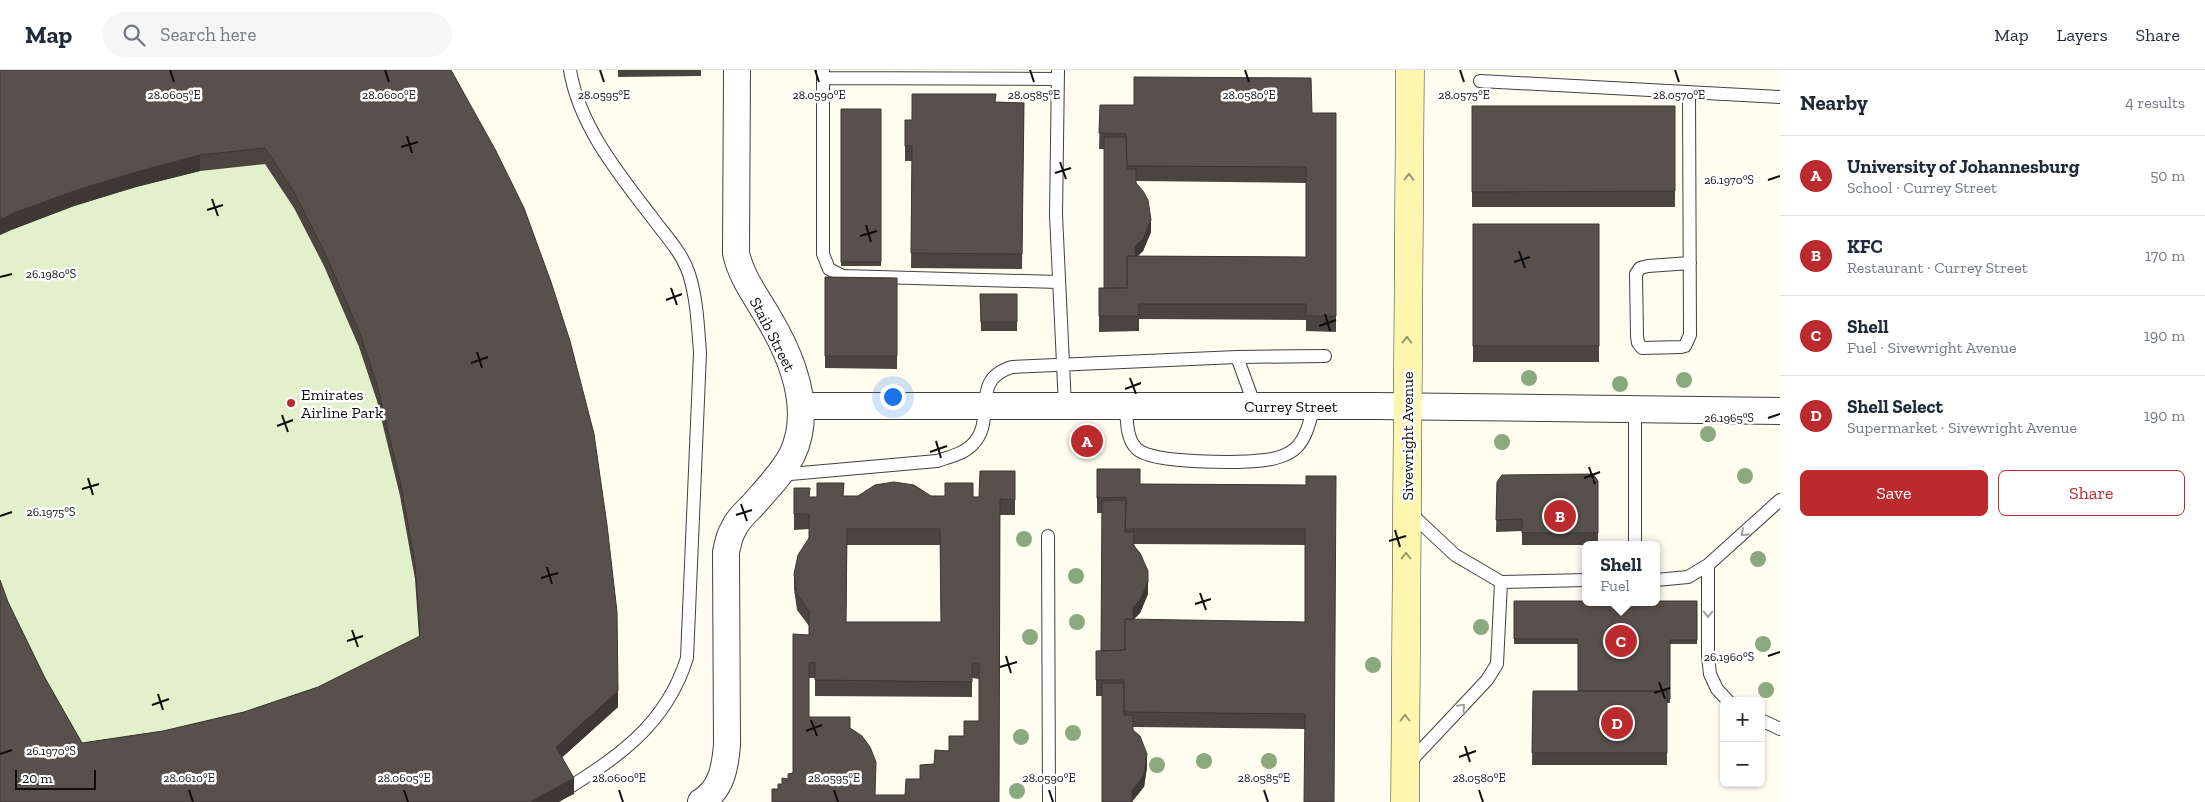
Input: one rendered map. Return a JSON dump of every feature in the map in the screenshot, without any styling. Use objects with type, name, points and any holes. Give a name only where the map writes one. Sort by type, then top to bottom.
[{"type":"main road","name":"Sivewright Avenue","points":[[1405,802],[1406,406],[1410,70]]},
{"type":"street","name":"Staib Street","points":[[709,794],[725,765],[727,745],[726,552],[733,529],[739,520],[779,475],[792,454],[800,428],[802,406],[796,379],[786,354],[769,318],[738,265],[736,253],[738,70]]},
{"type":"street","name":"Currey Street","points":[[802,406],[1406,406],[1780,411]]},
{"type":"lane","points":[[546,802],[608,764],[642,734],[668,702],[680,681],[687,658],[700,353],[696,310],[689,273],[676,251],[612,162],[586,120],[573,88],[570,70]]},
{"type":"lane","points":[[1058,282],[843,276],[829,269],[823,254],[823,74],[1058,75],[1056,215],[1065,406]]},
{"type":"lane","points":[[1480,81],[1780,97]]},
{"type":"lane","points":[[1689,92],[1690,263],[1690,335],[1688,342],[1681,347],[1642,348],[1638,343],[1637,336],[1636,274],[1640,268],[1648,266],[1690,263]]},
{"type":"lane","points":[[1237,356],[1255,406]]},
{"type":"lane","points":[[779,475],[937,461],[951,456],[972,445],[978,438],[982,428],[987,389],[992,378],[1000,370],[1012,367],[1237,356],[1325,356]]},
{"type":"lane","points":[[1126,406],[1129,434],[1138,450],[1154,456],[1181,460],[1264,460],[1283,456],[1296,448],[1305,436],[1314,406]]},
{"type":"lane","points":[[1635,409],[1635,541]]},
{"type":"lane","points":[[1660,580],[1688,577],[1708,565],[1780,500]]},
{"type":"lane","points":[[1406,509],[1456,555],[1501,582],[1582,580]]},
{"type":"lane","points":[[1048,536],[1049,802]]},
{"type":"lane","points":[[1708,565],[1708,656],[1710,674],[1717,689],[1724,697]]},
{"type":"lane","points":[[1405,768],[1488,680],[1496,664],[1501,582]]},
{"type":"lane","points":[[1765,722],[1780,729]]},
{"type":"green space","name":"Emirates Airline Park","points":[[0,70],[441,70],[618,707],[556,763],[574,794],[558,802],[0,802]]},
{"type":"building","points":[[0,70],[451,70],[496,151],[524,208],[570,341],[594,434],[617,612],[618,691],[556,747],[574,778],[530,802],[0,802],[0,580],[8,602],[45,678],[82,743],[163,731],[244,712],[318,687],[420,636],[415,564],[400,481],[377,385],[359,331],[324,251],[294,192],[265,148],[200,155],[136,172],[74,191],[11,214],[0,220]]},
{"type":"building","points":[[1134,77],[1311,78],[1312,113],[1336,113],[1336,316],[1306,316],[1306,304],[1139,304],[1139,316],[1099,316],[1099,288],[1127,288],[1127,256],[1306,257],[1306,167],[1127,166],[1126,134],[1099,133],[1100,105],[1134,105]]},
{"type":"building","points":[[912,94],[996,94],[995,102],[1024,103],[1022,254],[911,253],[912,146],[905,146],[905,120],[912,120]]},
{"type":"building","points":[[1472,106],[1675,106],[1675,191],[1472,192]]},
{"type":"building","points":[[841,109],[881,109],[881,262],[841,262]]},
{"type":"building","points":[[1104,137],[1126,137],[1127,169],[1136,169],[1136,183],[1148,200],[1151,220],[1143,239],[1135,246],[1135,256],[1127,256],[1127,288],[1104,288]]},
{"type":"building","points":[[1473,224],[1599,224],[1599,346],[1473,346]]},
{"type":"building","points":[[825,277],[897,278],[897,356],[825,356]]},
{"type":"building","points":[[980,294],[1017,294],[1017,322],[981,322]]},
{"type":"building","points":[[1097,469],[1140,469],[1140,484],[1306,485],[1306,476],[1336,476],[1334,802],[1304,802],[1305,714],[1124,712],[1124,680],[1096,680],[1096,651],[1125,650],[1125,619],[1305,622],[1305,529],[1125,529],[1126,497],[1097,498]]},
{"type":"building","points":[[980,471],[1015,471],[1015,500],[1000,499],[999,802],[772,802],[772,789],[778,789],[778,784],[782,784],[782,778],[788,779],[788,774],[793,773],[793,634],[809,635],[809,611],[797,594],[794,574],[798,555],[809,538],[809,514],[794,514],[794,488],[810,488],[809,497],[817,497],[817,483],[844,483],[843,496],[858,496],[875,485],[894,482],[914,485],[931,496],[945,496],[945,483],[973,483],[973,497],[979,497]],"holes":[[[847,529],[940,529],[941,622],[846,622]],[[815,662],[815,680],[972,682],[972,663],[979,663],[979,721],[964,721],[964,736],[949,736],[949,751],[935,750],[934,764],[920,765],[920,779],[906,779],[905,795],[875,795],[876,762],[870,747],[862,736],[850,728],[850,717],[809,717],[809,663]]]},
{"type":"building","points":[[1593,474],[1598,481],[1598,533],[1522,533],[1522,519],[1496,520],[1497,482],[1502,475]]},
{"type":"building","points":[[1126,500],[1125,532],[1134,532],[1133,545],[1140,553],[1148,571],[1148,582],[1140,600],[1133,608],[1133,620],[1125,619],[1125,650],[1101,651],[1102,501]]},
{"type":"building","points":[[1514,601],[1582,601],[1582,606],[1660,606],[1660,601],[1697,601],[1697,640],[1670,640],[1670,699],[1667,699],[1667,691],[1578,691],[1578,639],[1514,639]]},
{"type":"building","points":[[1102,683],[1124,683],[1124,715],[1133,715],[1133,730],[1140,736],[1147,754],[1144,775],[1132,791],[1132,802],[1102,802]]},
{"type":"building","points":[[1533,691],[1667,691],[1667,753],[1532,753]]},
{"type":"place","name":"Emirates Airline Park","points":[[291,403]]},
{"type":"place","name":"University of Johannesburg","points":[[1087,441]]},
{"type":"place","name":"KFC","points":[[1560,516]]},
{"type":"place","name":"Shell","points":[[1621,641]]},
{"type":"place","name":"Shell Select","points":[[1617,723]]}]
